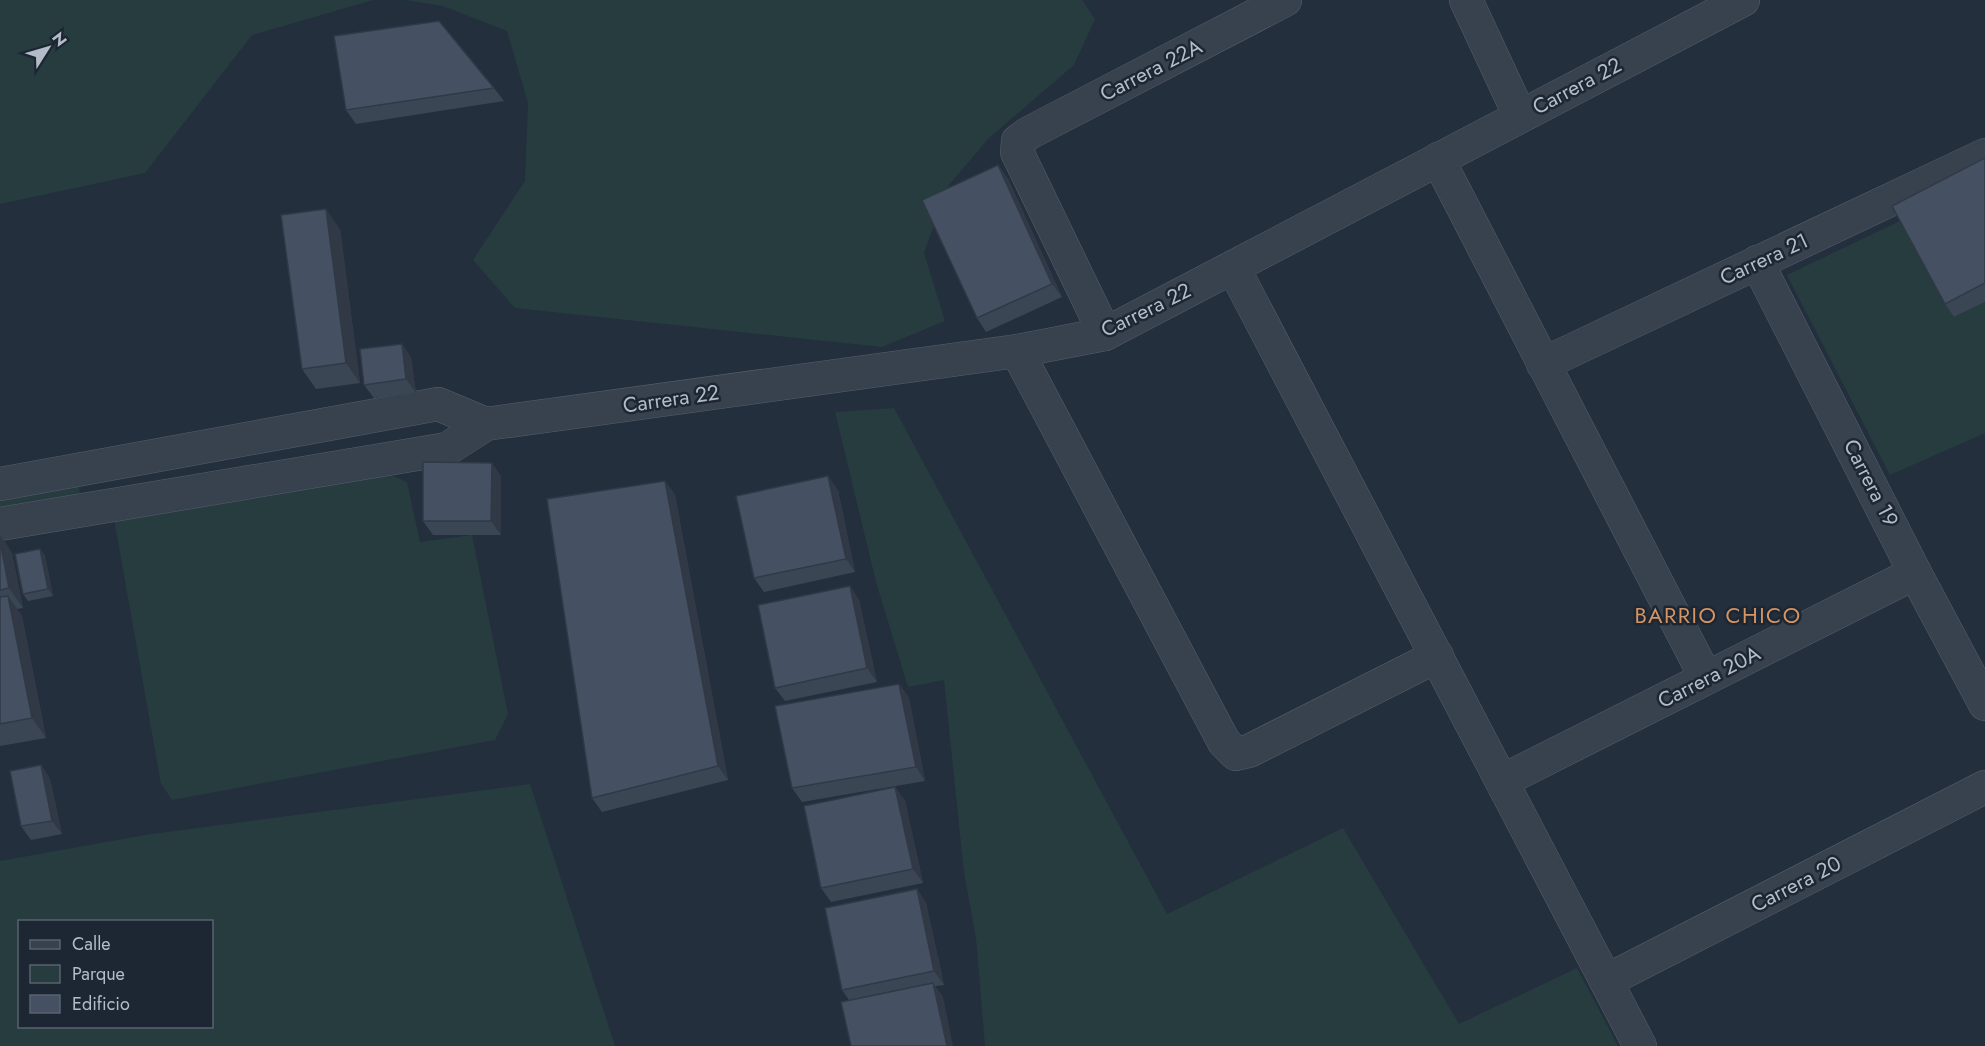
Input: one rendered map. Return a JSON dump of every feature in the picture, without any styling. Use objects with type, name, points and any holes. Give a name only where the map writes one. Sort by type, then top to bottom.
[{"type":"street","name":"Carrera 22A","points":[[1105,333],[1017,152],[1018,141],[1029,133],[1285,0]]},
{"type":"street","points":[[1466,0],[1520,117]]},
{"type":"street","name":"Carrera 22","points":[[486,424],[1017,351],[1105,333],[1740,1]]},
{"type":"street","name":"Carrera 21","points":[[1543,364],[1985,155]]},
{"type":"street","points":[[1438,159],[1706,678]]},
{"type":"street","name":"Carrera 19","points":[[1757,262],[1915,573],[1985,704]]},
{"type":"street","points":[[1233,267],[1640,1046]]},
{"type":"street","points":[[1017,351],[1224,742],[1236,754],[1249,751],[1437,656]]},
{"type":"street","points":[[0,484],[438,404],[486,424]]},
{"type":"street","points":[[0,524],[447,449],[486,424]]},
{"type":"street","name":"Carrera 20A","points":[[1502,781],[1915,573]]},
{"type":"street","name":"Carrera 20","points":[[1606,981],[1985,787]]},
{"type":"green space","points":[[0,0],[373,0],[252,35],[145,173],[0,204]]},
{"type":"green space","points":[[404,0],[1082,0],[1095,19],[1074,65],[989,138],[948,186],[924,253],[945,321],[882,347],[515,308],[473,260],[525,181],[528,103],[507,31],[443,6]]},
{"type":"green space","points":[[1902,220],[1954,317],[1985,302],[1985,433],[1890,475],[1787,275]]},
{"type":"green space","points":[[894,408],[1167,914],[1343,828],[1459,1024],[1577,968],[1618,1046],[985,1046],[976,938],[964,873],[944,680],[908,687],[876,582],[835,412]]},
{"type":"green space","points":[[376,468],[407,482],[420,542],[472,535],[508,714],[495,740],[172,800],[161,784],[113,513]]},
{"type":"green space","points":[[78,481],[81,501],[0,515],[0,495]]},
{"type":"green space","points":[[530,784],[615,1046],[0,1046],[0,861],[145,835]]},
{"type":"building","points":[[439,21],[494,88],[346,110],[334,36]]},
{"type":"building","points":[[1985,158],[1985,283],[1945,304],[1892,206]]},
{"type":"building","points":[[998,165],[1052,284],[977,318],[922,200]]},
{"type":"building","points":[[326,209],[346,363],[302,369],[281,215]]},
{"type":"building","points":[[402,344],[406,379],[364,385],[360,349]]},
{"type":"building","points":[[423,462],[492,463],[491,521],[423,521]]},
{"type":"building","points":[[828,476],[846,559],[754,578],[736,496]]},
{"type":"building","points":[[665,481],[718,766],[592,798],[547,499]]},
{"type":"building","points":[[0,541],[9,588],[0,590]]},
{"type":"building","points":[[40,549],[48,589],[23,594],[15,554]]},
{"type":"building","points":[[850,586],[867,668],[775,688],[758,605]]},
{"type":"building","points":[[8,596],[32,718],[0,724],[0,597]]},
{"type":"building","points":[[899,684],[916,767],[792,788],[775,706]]},
{"type":"building","points":[[41,765],[52,821],[21,826],[10,771]]},
{"type":"building","points":[[895,787],[913,869],[821,888],[804,806]]},
{"type":"building","points":[[917,889],[934,971],[842,990],[825,908]]},
{"type":"building","points":[[933,983],[947,1046],[851,1046],[841,1002]]},
{"type":"district","name":"BARRIO CHICO","points":[[1718,615]]}]
